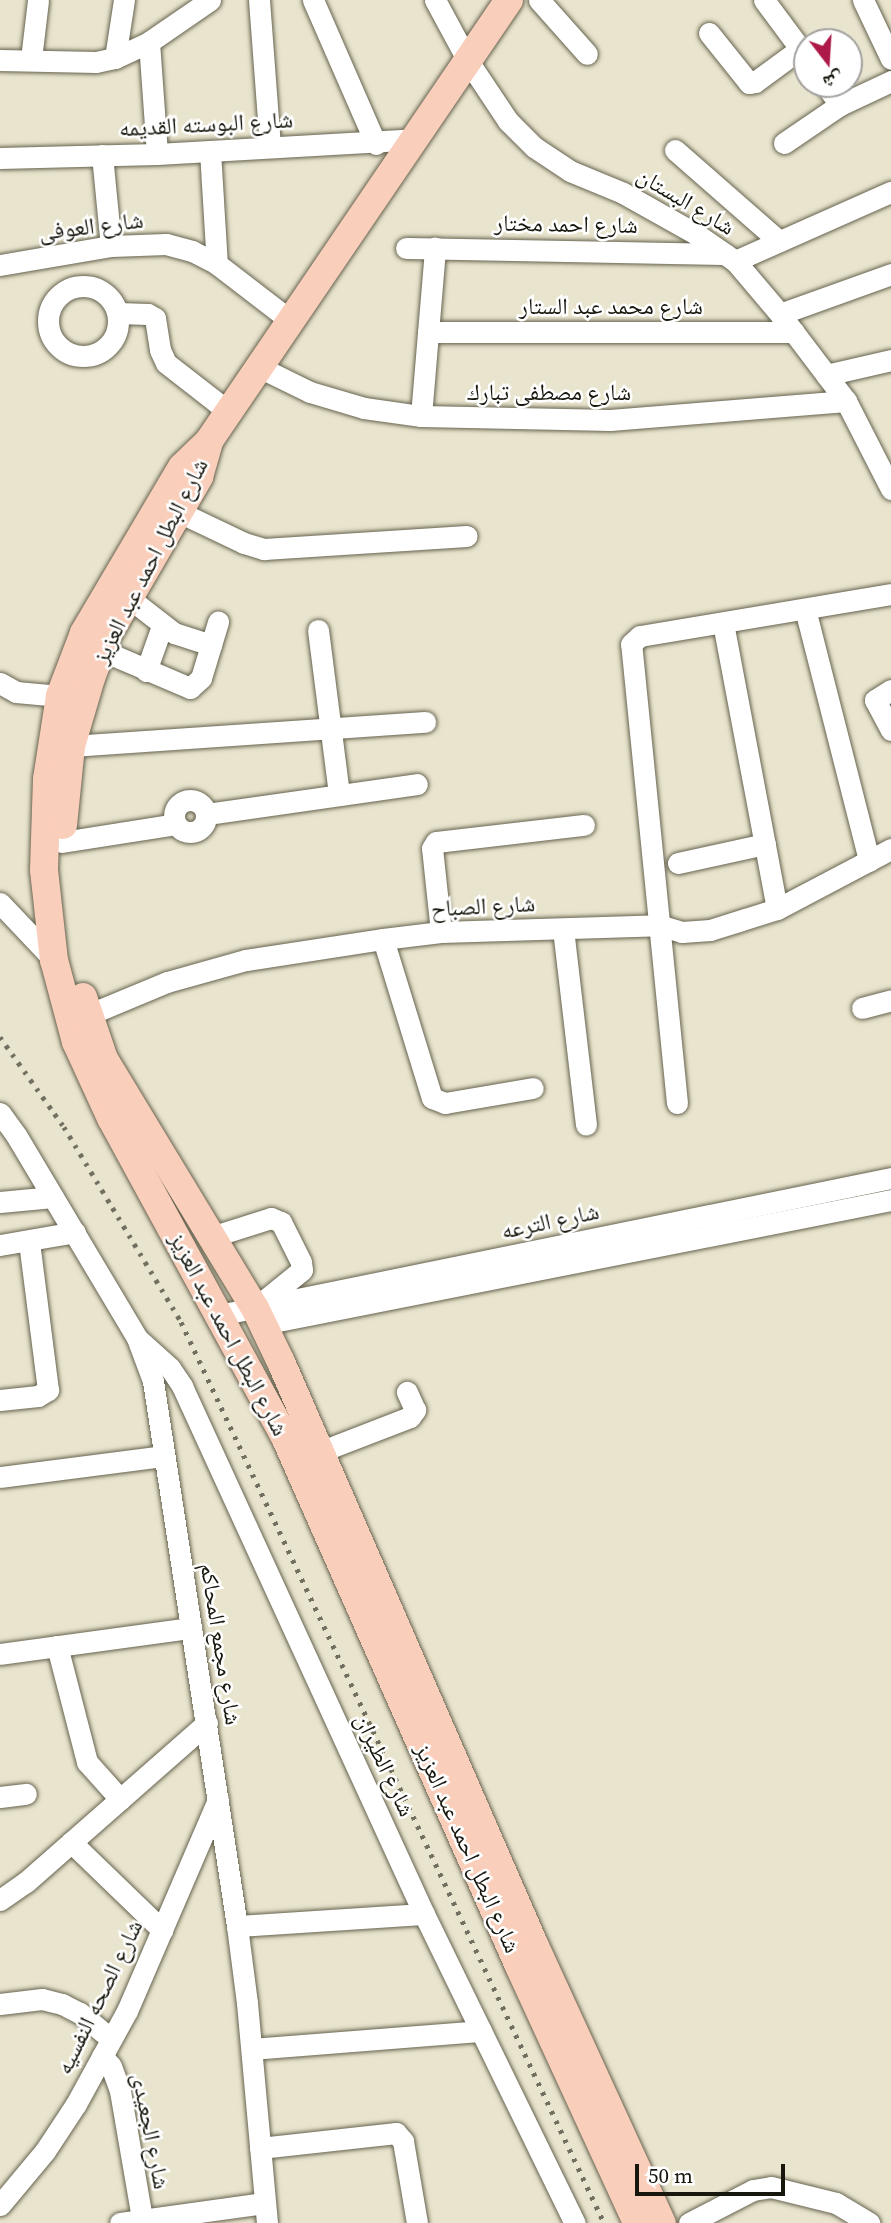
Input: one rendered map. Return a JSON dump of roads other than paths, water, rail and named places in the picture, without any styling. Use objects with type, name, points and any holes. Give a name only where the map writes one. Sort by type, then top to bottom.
[{"type":"main road","name":"شارع البطل احمد عبد العزيز","points":[[509,0],[209,441],[182,467],[84,633],[60,696],[47,779],[44,870],[54,960],[79,1018],[259,1316],[322,1451],[528,1932],[662,2223]]},
{"type":"main road","name":"شارع البطل احمد عبد العزيز","points":[[209,441],[200,477],[101,650],[79,712],[71,746],[62,842],[63,895],[79,1018],[76,1042],[111,1118],[285,1437],[519,1966],[638,2223]]},
{"type":"street","points":[[31,59],[38,0]]},
{"type":"street","points":[[115,58],[124,0]]},
{"type":"street","points":[[0,60],[96,62],[115,58],[149,42],[210,0]]},
{"type":"street","points":[[259,0],[270,147]]},
{"type":"street","points":[[313,0],[376,144]]},
{"type":"street","name":"شارع البستان","points":[[435,0],[468,61],[508,121],[534,147],[570,171],[623,193],[696,234],[730,257],[780,314],[846,401],[889,481]]},
{"type":"street","points":[[539,0],[587,54]]},
{"type":"street","points":[[764,0],[793,38]]},
{"type":"street","points":[[863,0],[891,59]]},
{"type":"street","points":[[709,33],[749,83],[793,60]]},
{"type":"street","points":[[149,42],[157,154]]},
{"type":"street","points":[[784,143],[840,105],[891,81]]},
{"type":"street","points":[[835,98],[840,105]]},
{"type":"street","name":"شارع البوسته القديمه","points":[[0,158],[376,144],[415,139]]},
{"type":"street","points":[[675,150],[779,241]]},
{"type":"street","points":[[210,151],[217,264]]},
{"type":"street","points":[[102,155],[111,246]]},
{"type":"street","name":"شارع احمد مختار","points":[[407,248],[730,257],[779,241],[891,192]]},
{"type":"street","name":"شارع العوفى","points":[[0,265],[111,246],[166,244],[192,251],[217,264],[291,321]]},
{"type":"street","points":[[421,416],[435,248]]},
{"type":"street","points":[[780,314],[891,274]]},
{"type":"street","points":[[118,313],[148,314],[155,318],[160,350],[166,363],[229,412]]},
{"type":"street","name":"شارع محمد عبد الستار","points":[[428,332],[794,332]]},
{"type":"street","points":[[826,376],[891,359]]},
{"type":"street","name":"شارع مصطفى تبارك","points":[[259,367],[310,392],[364,408],[421,416],[610,420],[846,401]]},
{"type":"street","points":[[179,512],[243,544],[264,549],[467,536]]},
{"type":"street","points":[[677,1103],[631,643],[640,636],[891,594]]},
{"type":"street","points":[[129,598],[162,626],[186,639],[211,645]]},
{"type":"street","points":[[805,608],[869,861]]},
{"type":"street","points":[[101,650],[185,688],[195,686],[201,678],[218,622]]},
{"type":"street","points":[[723,622],[777,909]]},
{"type":"street","points":[[146,671],[162,626]]},
{"type":"street","points":[[318,630],[339,794]]},
{"type":"street","points":[[0,683],[16,692],[60,696]]},
{"type":"street","points":[[891,690],[875,700],[891,730]]},
{"type":"street","points":[[71,746],[425,722]]},
{"type":"street","points":[[62,842],[176,824],[174,818],[177,806],[188,800],[200,803],[207,814],[417,784]]},
{"type":"street","points":[[441,933],[432,848],[436,842],[584,825]]},
{"type":"street","points":[[678,863],[765,844]]},
{"type":"street","name":"شارع الصباح","points":[[79,1018],[167,982],[246,960],[383,939],[441,933],[659,925],[682,933],[710,930],[777,909],[891,849]]},
{"type":"street","points":[[0,903],[54,960]]},
{"type":"street","points":[[563,929],[586,1125]]},
{"type":"street","points":[[383,939],[432,1098],[445,1103],[533,1088]]},
{"type":"street","points":[[862,1009],[891,1000]]},
{"type":"street","name":"شارع مجمع المحاكم","points":[[0,1113],[75,1232],[137,1338],[153,1381],[237,1926],[252,2049],[266,2213]]},
{"type":"street","name":"شارع الترعه","points":[[259,1316],[891,1178]]},
{"type":"street","points":[[0,1202],[53,1197]]},
{"type":"street","name":"شارع الترعه","points":[[219,1315],[259,1316],[891,1200]]},
{"type":"street","points":[[211,1237],[271,1218],[281,1222],[301,1262],[302,1270],[259,1316]]},
{"type":"street","points":[[0,1245],[75,1232]]},
{"type":"street","points":[[0,1400],[38,1395],[48,1390],[29,1241]]},
{"type":"street","name":"شارع الطيران","points":[[137,1338],[170,1368],[182,1386],[424,1914],[575,2223]]},
{"type":"street","points":[[322,1451],[410,1417],[415,1410],[407,1392]]},
{"type":"street","points":[[0,1477],[164,1456]]},
{"type":"street","points":[[0,1654],[191,1628]]},
{"type":"street","points":[[57,1646],[87,1762],[120,1800]]},
{"type":"street","points":[[0,1900],[207,1723]]},
{"type":"street","points":[[0,1797],[26,1794]]},
{"type":"street","name":"شارع الصحه النفسيه","points":[[0,2205],[45,2151],[127,2011],[219,1798]]},
{"type":"street","points":[[71,1842],[162,1930]]},
{"type":"street","points":[[237,1926],[424,1914]]},
{"type":"street","points":[[0,2004],[43,1999],[62,2004],[80,2013],[106,2048]]},
{"type":"street","points":[[252,2049],[481,2031]]},
{"type":"street","name":"شارع الجعيدى","points":[[106,2048],[120,2091],[142,2220]]},
{"type":"street","points":[[260,2148],[396,2133],[403,2141],[418,2223]]},
{"type":"street","points":[[689,2223],[753,2190],[771,2187],[836,2203],[869,2223]]},
{"type":"street","points":[[120,2223],[266,2213]]},
{"type":"railway","points":[[0,1037],[64,1127],[181,1322],[604,2223]]}]
